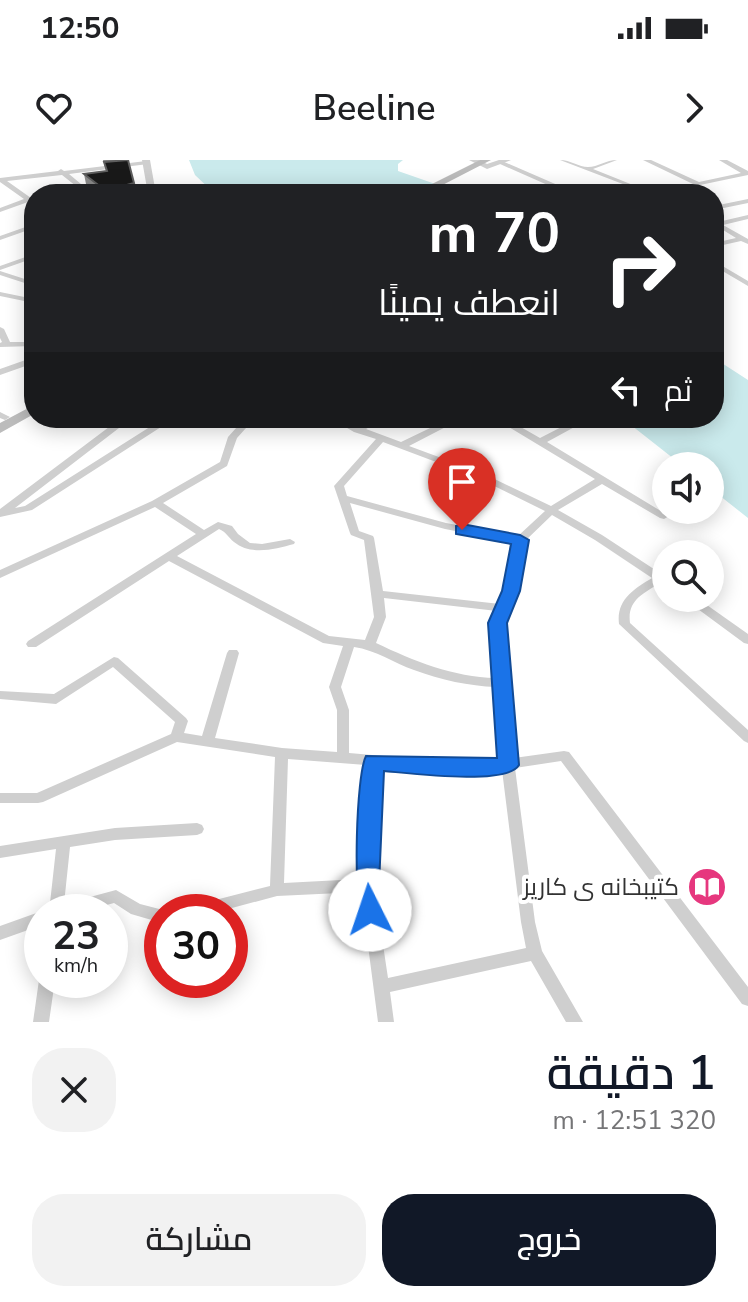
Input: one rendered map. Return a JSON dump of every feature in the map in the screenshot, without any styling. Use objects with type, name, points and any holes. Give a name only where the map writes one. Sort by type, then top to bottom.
[{"type":"main road","points":[[438,184],[487,160]]},
{"type":"main road","points":[[449,184],[501,161]]},
{"type":"main road","points":[[1,420],[24,406]]},
{"type":"main road","points":[[1,420],[24,412]]},
{"type":"street","points":[[473,160],[487,167],[501,161],[552,184]]},
{"type":"street","points":[[563,160],[627,184]]},
{"type":"street","points":[[587,169],[614,160]]},
{"type":"street","points":[[646,160],[698,184],[748,173],[722,160]]},
{"type":"street","points":[[2,182],[146,161],[148,184]]},
{"type":"street","points":[[61,171],[77,184]]},
{"type":"street","points":[[2,182],[24,196]]},
{"type":"street","points":[[724,206],[748,201]]},
{"type":"street","points":[[0,210],[24,203]]},
{"type":"street","points":[[724,222],[748,217]]},
{"type":"street","points":[[738,219],[748,224]]},
{"type":"street","points":[[724,228],[746,240]]},
{"type":"street","points":[[0,238],[24,230]]},
{"type":"street","points":[[724,243],[746,240]]},
{"type":"street","points":[[0,270],[24,260]]},
{"type":"street","points":[[724,269],[748,284]]},
{"type":"street","points":[[0,270],[24,280]]},
{"type":"street","points":[[0,294],[24,299]]},
{"type":"street","points":[[0,329],[3,344],[24,344]]},
{"type":"street","points":[[0,372],[24,364]]},
{"type":"street","points":[[0,514],[114,428]]},
{"type":"street","points":[[0,514],[28,508],[154,428]]},
{"type":"street","points":[[0,574],[156,503],[224,464],[233,437],[241,428]]},
{"type":"street","points":[[353,428],[466,469],[553,509],[652,573]]},
{"type":"street","points":[[357,430],[361,428]]},
{"type":"street","points":[[401,446],[438,428]]},
{"type":"street","points":[[516,428],[652,509]]},
{"type":"street","points":[[540,442],[567,428]]},
{"type":"street","points":[[369,645],[380,617],[369,538],[355,533],[339,486],[381,439]]},
{"type":"street","points":[[575,1022],[535,953],[520,876],[498,623],[511,591],[520,540],[553,509],[603,479]]},
{"type":"street","points":[[344,498],[433,523],[520,540]]},
{"type":"street","points":[[156,503],[203,534]]},
{"type":"street","points":[[32,644],[203,534],[224,525],[236,542],[245,547],[260,549],[290,542]]},
{"type":"street","points":[[170,557],[327,640],[369,645],[417,667],[474,682],[502,683]]},
{"type":"street","points":[[652,586],[627,600],[623,616],[625,624],[748,738]]},
{"type":"street","points":[[378,594],[503,608]]},
{"type":"street","points":[[709,612],[748,640]]},
{"type":"street","points":[[343,759],[343,710],[335,687],[350,643]]},
{"type":"street","points":[[207,742],[233,653]]},
{"type":"street","points":[[0,695],[56,699],[114,661],[178,715],[182,726],[176,737]]},
{"type":"street","points":[[4,793],[38,798],[176,737],[282,753],[477,769],[564,756],[748,999]]},
{"type":"street","points":[[277,890],[282,753]]},
{"type":"street","points":[[373,762],[367,885],[386,1022]]},
{"type":"street","points":[[0,852],[115,834],[197,829]]},
{"type":"street","points":[[59,894],[64,842]]},
{"type":"street","points":[[248,898],[277,890],[367,885]]},
{"type":"street","points":[[0,933],[24,924]]},
{"type":"street","points":[[381,987],[535,953]]},
{"type":"street","points":[[41,1022],[44,998]]},
{"type":"water","points":[[189,160],[403,160],[398,164],[398,171],[435,184],[204,184],[195,175]]},
{"type":"water","points":[[724,364],[748,380],[748,518],[724,499],[724,452],[665,452],[635,428],[724,428]]},
{"type":"building","points":[[128,160],[134,183],[97,184],[84,174],[107,171],[104,162]]},
{"type":"place","name":"كتيبخانه ى كاريز","points":[[707,887]]},
{"type":"route","points":[[370,910],[367,885],[373,762],[477,769],[508,765],[498,623],[511,591],[520,540],[462,530]]}]
